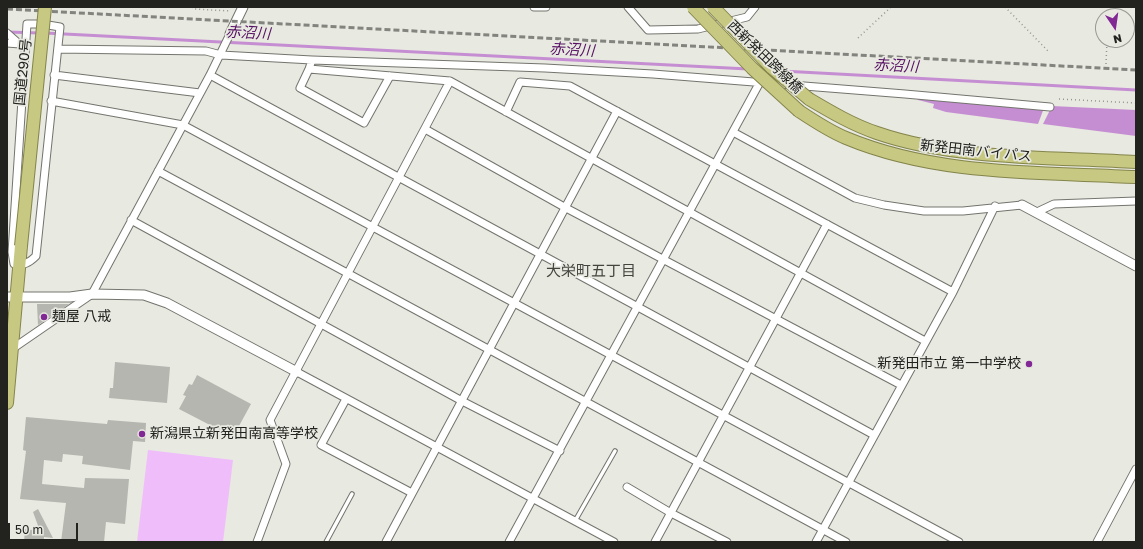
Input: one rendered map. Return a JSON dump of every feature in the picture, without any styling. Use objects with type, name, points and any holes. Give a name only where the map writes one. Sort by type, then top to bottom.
[{"type":"highway","name":"国道290号","points":[[7,403],[12,297],[20,265],[45,7]]},
{"type":"highway","name":"西新発田跨線橋","points":[[693,7],[752,68],[799,111]]},
{"type":"highway","name":"西新発田跨線橋","points":[[713,7],[772,68],[809,99]]},
{"type":"highway","name":"新発田南バイパス","points":[[809,99],[849,122],[876,133],[939,149],[986,154],[1136,162]]},
{"type":"highway","name":"新発田南バイパス","points":[[799,111],[845,138],[903,158],[988,170],[1136,176]]},
{"type":"street","points":[[534,7],[546,7]]},
{"type":"street","points":[[628,7],[648,30],[663,30],[698,29],[746,17],[756,7]]},
{"type":"street","points":[[10,355],[92,294],[221,55],[242,9]]},
{"type":"street","points":[[27,24],[42,24],[60,27],[58,49],[51,100],[36,256],[30,262],[20,265],[14,264],[12,252],[22,47],[27,24]]},
{"type":"street","points":[[7,33],[22,47]]},
{"type":"street","points":[[7,43],[22,47]]},
{"type":"street","points":[[58,49],[206,51],[221,55],[312,60],[545,68],[760,82],[1050,107]]},
{"type":"street","points":[[312,60],[300,88],[364,123],[390,76]]},
{"type":"street","points":[[309,69],[450,81],[690,211],[925,341]]},
{"type":"street","points":[[210,75],[400,177],[636,308],[874,435]]},
{"type":"street","points":[[54,76],[200,93]]},
{"type":"street","points":[[257,542],[286,464],[270,420],[297,372],[450,81]]},
{"type":"street","points":[[506,112],[520,82],[570,86],[952,292]]},
{"type":"street","points":[[509,542],[534,499],[611,354],[760,82]]},
{"type":"street","points":[[51,100],[183,125],[959,542]]},
{"type":"street","points":[[386,542],[617,111]]},
{"type":"street","points":[[425,129],[566,208],[901,385]]},
{"type":"street","points":[[733,132],[855,198],[884,205],[924,211],[963,211],[1022,204],[1136,266]]},
{"type":"street","points":[[158,172],[846,542]]},
{"type":"street","points":[[1037,212],[1054,204],[1136,201]]},
{"type":"street","points":[[816,542],[952,292],[995,206]]},
{"type":"street","points":[[131,220],[322,323],[462,401],[560,451]]},
{"type":"street","points":[[655,542],[777,320],[827,224]]},
{"type":"street","points":[[12,297],[70,297],[92,294],[144,295],[167,304],[614,542]]},
{"type":"street","points":[[346,399],[321,445],[412,494]]},
{"type":"street","points":[[1097,542],[1136,469]]},
{"type":"street","points":[[627,487],[671,513],[727,542]]},
{"type":"lane","points":[[576,521],[615,451]]},
{"type":"lane","points":[[326,542],[352,494]]},
{"type":"path","points":[[192,7],[194,9],[242,9]]},
{"type":"path","points":[[858,38],[891,7]]},
{"type":"path","points":[[1005,7],[1049,52]]},
{"type":"path","points":[[1106,64],[1107,48]]},
{"type":"path","points":[[1059,99],[1136,103]]},
{"type":"shaded area","points":[[917,98],[1044,108],[1038,124],[946,112],[933,108],[934,104],[918,100]]},
{"type":"shaded area","points":[[1052,106],[1136,110],[1136,136],[1043,124]]},
{"type":"shaded area","points":[[148,450],[233,460],[223,542],[137,542]]},
{"type":"building","name":"麺屋 八戒","points":[[37,304],[69,304],[38,325]]},
{"type":"building","points":[[115,362],[170,367],[167,403],[109,398],[110,388],[113,388]]},
{"type":"building","points":[[197,375],[251,404],[233,437],[179,409],[186,396],[183,395],[189,384],[192,385]]},
{"type":"building","points":[[26,417],[107,424],[108,420],[146,423],[145,442],[133,441],[130,470],[82,464],[83,456],[63,454],[62,462],[44,460],[42,484],[84,488],[85,478],[129,479],[125,524],[106,522],[104,542],[61,542],[66,503],[20,499],[26,451],[23,450]]},
{"type":"building","points":[[38,509],[53,538],[44,537],[44,542],[24,542],[25,529],[40,531],[33,512]]},
{"type":"waterway","name":"赤沼川","points":[[7,32],[39,33]]},
{"type":"waterway","name":"赤沼川","points":[[45,33],[748,69]]},
{"type":"waterway","name":"赤沼川","points":[[782,71],[1136,90]]},
{"type":"railway","points":[[7,9],[1136,70]]},
{"type":"place","name":"麺屋 八戒","points":[[44,317]]},
{"type":"place","name":"新発田市立 第一中学校","points":[[1029,364]]},
{"type":"place","name":"新潟県立新発田南高等学校","points":[[142,434]]},
{"type":"district","name":"大栄町五丁目","points":[[591,271]]}]
